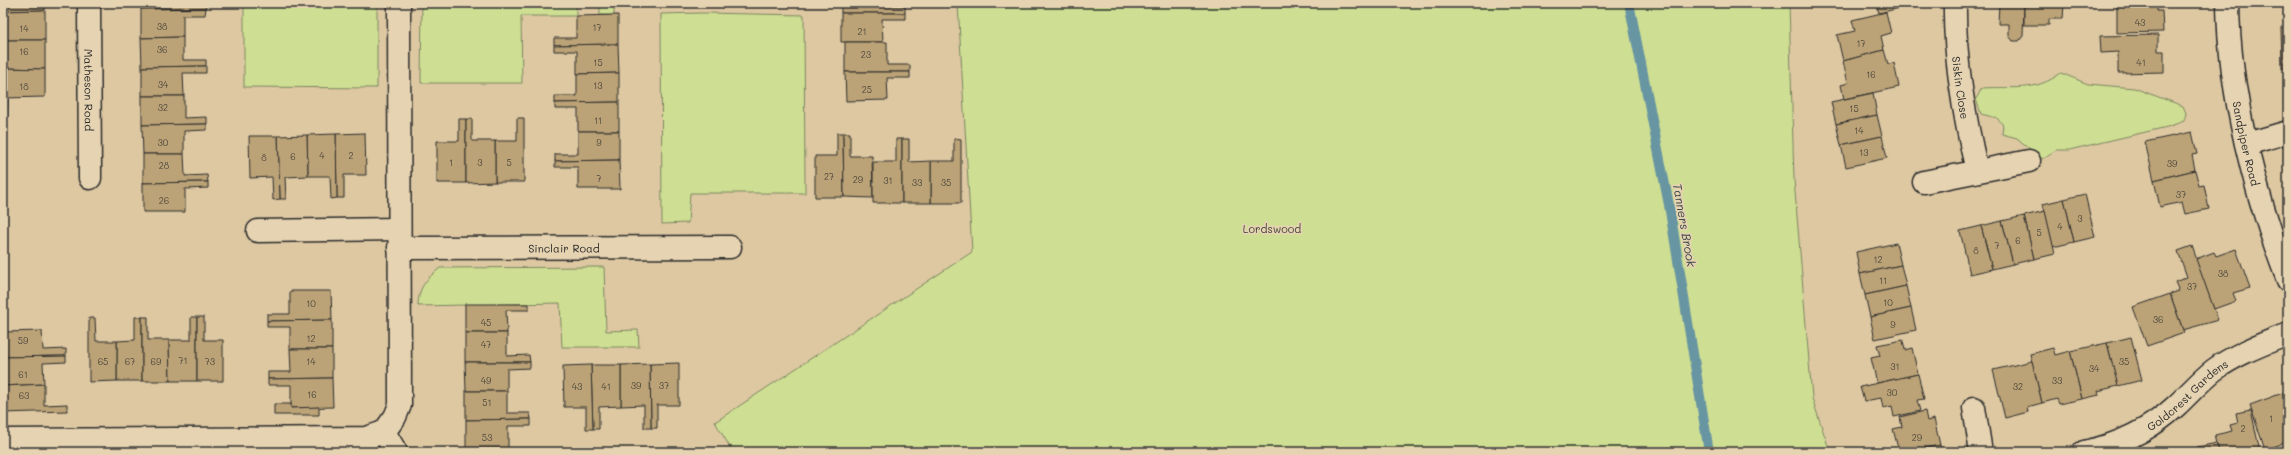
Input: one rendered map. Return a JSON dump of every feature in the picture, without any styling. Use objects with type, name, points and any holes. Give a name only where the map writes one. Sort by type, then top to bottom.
[{"type":"street","name":"Matheson Road","points":[[89,3],[90,178]]},
{"type":"street","points":[[3,440],[57,446],[366,438],[384,432],[395,417],[400,405],[399,3]]},
{"type":"street","name":"Siskin Close","points":[[1955,3],[1954,25],[1959,79],[1977,172]]},
{"type":"street","name":"Sandpiper Road","points":[[2228,3],[2229,39],[2236,90],[2247,144],[2277,251],[2288,280]]},
{"type":"street","points":[[2247,144],[2288,132]]},
{"type":"street","points":[[1924,182],[2029,161]]},
{"type":"street","name":"Sinclair Road","points":[[258,231],[399,239],[730,247]]},
{"type":"street","name":"Goldcrest Gardens","points":[[2084,452],[2105,448],[2138,433],[2175,407],[2214,370],[2235,357],[2288,334]]},
{"type":"street","points":[[1974,408],[1981,452]]},
{"type":"street","points":[[384,432],[396,452]]},
{"type":"green space","points":[[244,3],[377,3],[377,88],[244,87]]},
{"type":"green space","points":[[422,3],[576,3],[576,16],[521,16],[522,83],[421,83]]},
{"type":"green space","points":[[600,3],[614,3],[614,15],[600,15]]},
{"type":"green space","name":"Lordswood","points":[[958,3],[1789,3],[1794,180],[1812,398],[1830,452],[733,452],[715,422],[972,252]]},
{"type":"green space","points":[[702,13],[804,15],[805,193],[690,193],[688,223],[662,224],[661,14]]},
{"type":"green space","points":[[2061,73],[2088,84],[2134,88],[2183,106],[2186,113],[2184,121],[2167,127],[2069,150],[2056,150],[2042,159],[2017,138],[2002,134],[2003,125],[1997,118],[1981,114],[1976,99],[1982,88],[2014,88],[2033,86],[2042,84]]},
{"type":"green space","points":[[604,267],[606,331],[638,330],[639,347],[562,347],[560,303],[418,306],[421,289],[427,280],[440,268]]},
{"type":"building","points":[[4,3],[45,3],[45,10],[3,11]]},
{"type":"building","points":[[141,3],[205,3],[206,8],[141,9]]},
{"type":"building","points":[[841,3],[882,3],[882,6],[905,6],[905,13],[841,13]]},
{"type":"building","points":[[1876,3],[1903,3],[1904,7],[1879,13]]},
{"type":"building","points":[[1999,3],[2024,3],[2023,36],[2019,41],[2013,41],[2009,36],[2009,24],[1998,24]]},
{"type":"building","points":[[2024,3],[2064,3],[2063,19],[2049,19],[2049,25],[2024,25]]},
{"type":"building","points":[[2117,3],[2157,3],[2157,11],[2162,11],[2163,32],[2117,33]]},
{"type":"building","points":[[206,8],[205,15],[183,15],[183,37],[141,38],[141,9]]},
{"type":"building","points":[[45,10],[45,40],[4,40],[3,11]]},
{"type":"building","points":[[1886,12],[1891,33],[1881,36],[1884,50],[1843,61],[1837,35],[1855,31],[1852,20]]},
{"type":"building","points":[[841,13],[905,13],[905,19],[882,19],[883,42],[841,42]]},
{"type":"building","points":[[618,15],[618,44],[554,45],[554,38],[576,38],[576,16]]},
{"type":"building","points":[[2281,27],[2288,27],[2288,68],[2282,68]]},
{"type":"building","points":[[2158,35],[2158,51],[2164,51],[2164,72],[2118,73],[2118,52],[2101,53],[2100,36]]},
{"type":"building","points":[[183,37],[183,60],[206,60],[206,66],[142,67],[141,38]]},
{"type":"building","points":[[4,40],[45,40],[45,69],[3,68]]},
{"type":"building","points":[[845,42],[887,42],[887,65],[910,65],[910,72],[845,72]]},
{"type":"building","points":[[618,44],[619,73],[577,74],[577,51],[554,51],[554,45]]},
{"type":"building","points":[[1884,50],[1888,64],[1894,63],[1899,87],[1844,99],[1841,85],[1848,83],[1843,61]]},
{"type":"building","points":[[206,66],[206,73],[183,73],[184,96],[142,96],[142,67]]},
{"type":"building","points":[[3,68],[45,69],[45,97],[4,98]]},
{"type":"building","points":[[845,72],[910,72],[910,78],[887,78],[888,100],[846,101]]},
{"type":"building","points":[[619,73],[619,102],[555,103],[555,96],[577,96],[577,74]]},
{"type":"building","points":[[1873,93],[1877,115],[1836,124],[1831,102]]},
{"type":"building","points":[[142,96],[184,96],[184,118],[207,117],[207,124],[142,125]]},
{"type":"building","points":[[8,97],[7,134],[3,134],[3,98]]},
{"type":"building","points":[[619,102],[619,131],[578,131],[578,109],[555,109],[555,103]]},
{"type":"building","points":[[1877,115],[1882,136],[1841,145],[1836,124]]},
{"type":"building","points":[[517,118],[524,118],[524,182],[495,182],[495,141],[517,141]]},
{"type":"building","points":[[459,119],[466,119],[466,183],[437,183],[437,141],[459,141]]},
{"type":"building","points":[[466,119],[472,119],[472,141],[495,141],[495,182],[466,183]]},
{"type":"building","points":[[207,124],[207,130],[184,131],[184,154],[143,154],[142,125]]},
{"type":"building","points":[[578,131],[619,131],[619,160],[555,161],[555,154],[578,154]]},
{"type":"building","points":[[2192,132],[2197,154],[2192,155],[2195,170],[2154,180],[2145,142]]},
{"type":"building","points":[[365,133],[366,175],[344,175],[344,198],[337,198],[336,134]]},
{"type":"building","points":[[837,133],[843,133],[844,197],[815,197],[815,156],[837,156]]},
{"type":"building","points":[[843,133],[850,133],[850,156],[872,156],[873,198],[844,197]]},
{"type":"building","points":[[3,134],[7,134],[7,171],[3,171]]},
{"type":"building","points":[[336,134],[337,198],[331,199],[330,176],[308,176],[307,135]]},
{"type":"building","points":[[307,135],[308,176],[285,177],[286,199],[280,199],[278,136]]},
{"type":"building","points":[[249,136],[278,136],[280,199],[273,200],[272,177],[250,178]]},
{"type":"building","points":[[1882,136],[1887,158],[1846,167],[1841,145]]},
{"type":"building","points":[[954,138],[961,139],[961,203],[931,203],[931,161],[954,161]]},
{"type":"building","points":[[896,139],[902,139],[902,203],[873,203],[873,162],[896,162]]},
{"type":"building","points":[[902,139],[909,139],[909,162],[931,161],[931,203],[902,203]]},
{"type":"building","points":[[143,154],[184,154],[185,176],[207,175],[208,182],[143,183]]},
{"type":"building","points":[[619,160],[620,189],[578,189],[578,167],[555,167],[555,161]]},
{"type":"building","points":[[2195,170],[2199,186],[2204,185],[2209,209],[2185,214],[2182,202],[2160,207],[2154,180]]},
{"type":"building","points":[[3,171],[7,171],[7,207],[3,207]]},
{"type":"building","points":[[208,182],[208,188],[185,189],[185,212],[143,212],[143,183]]},
{"type":"building","points":[[2085,194],[2095,237],[2074,242],[2064,199]]},
{"type":"building","points":[[2064,199],[2074,242],[2053,247],[2043,204]]},
{"type":"building","points":[[2045,211],[2055,254],[2034,259],[2024,216]]},
{"type":"building","points":[[2024,216],[2034,259],[2013,264],[2002,221]]},
{"type":"building","points":[[2002,221],[2013,264],[1992,269],[1981,226]]},
{"type":"building","points":[[1981,226],[1992,269],[1970,274],[1960,231]]},
{"type":"building","points":[[1896,243],[1901,265],[1860,274],[1856,252]]},
{"type":"building","points":[[2192,246],[2218,320],[2183,330],[2170,294],[2179,291],[2175,282],[2187,277],[2178,251]]},
{"type":"building","points":[[2236,249],[2250,288],[2233,293],[2236,301],[2214,309],[2196,259],[2214,252],[2216,256]]},
{"type":"building","points":[[1901,265],[1906,286],[1865,295],[1860,274]]},
{"type":"building","points":[[1906,286],[1911,308],[1870,317],[1865,295]]},
{"type":"building","points":[[290,291],[331,291],[332,320],[267,321],[267,314],[290,314]]},
{"type":"building","points":[[2170,294],[2184,333],[2147,346],[2133,307]]},
{"type":"building","points":[[465,304],[529,304],[529,310],[506,310],[507,333],[465,333]]},
{"type":"building","points":[[1911,308],[1916,330],[1875,339],[1870,317]]},
{"type":"building","points":[[135,317],[142,317],[142,381],[117,381],[117,341],[135,340]]},
{"type":"building","points":[[142,317],[148,317],[148,340],[169,340],[170,381],[142,381]]},
{"type":"building","points":[[191,317],[197,317],[197,381],[170,381],[169,340],[191,340]]},
{"type":"building","points":[[197,317],[204,317],[204,340],[223,340],[223,381],[197,381]]},
{"type":"building","points":[[89,318],[95,318],[96,341],[117,341],[117,381],[89,382]]},
{"type":"building","points":[[332,320],[332,349],[290,349],[290,327],[267,327],[267,321]]},
{"type":"building","points":[[42,331],[43,350],[66,349],[66,356],[3,357],[3,332]]},
{"type":"building","points":[[465,333],[507,333],[507,356],[529,355],[530,362],[465,362]]},
{"type":"building","points":[[2131,337],[2142,380],[2118,386],[2107,343]]},
{"type":"building","points":[[1903,340],[1905,350],[1912,348],[1918,374],[1877,383],[1871,358],[1880,356],[1877,345]]},
{"type":"building","points":[[2107,343],[2118,386],[2098,391],[2099,395],[2082,399],[2070,351]]},
{"type":"building","points":[[2053,348],[2055,355],[2070,351],[2082,399],[2059,404],[2057,399],[2042,403],[2030,354]]},
{"type":"building","points":[[290,349],[332,349],[332,378],[268,379],[268,372],[291,372]]},
{"type":"building","points":[[66,356],[66,362],[43,363],[44,384],[3,386],[3,357]]},
{"type":"building","points":[[2032,361],[2042,403],[2027,407],[2028,412],[2005,418],[1993,370]]},
{"type":"building","points":[[465,362],[530,362],[530,368],[507,369],[507,391],[466,391]]},
{"type":"building","points":[[679,363],[679,405],[657,405],[657,428],[651,428],[650,364]]},
{"type":"building","points":[[650,364],[651,428],[644,428],[644,405],[621,406],[621,365]]},
{"type":"building","points":[[591,365],[621,365],[621,406],[599,407],[599,429],[593,429]]},
{"type":"building","points":[[591,365],[593,429],[586,429],[586,407],[564,407],[563,366]]},
{"type":"building","points":[[1918,374],[1924,399],[1917,400],[1920,411],[1894,417],[1892,406],[1883,408],[1881,398],[1864,401],[1860,387]]},
{"type":"building","points":[[332,378],[333,407],[291,408],[291,385],[268,385],[268,379]]},
{"type":"building","points":[[44,384],[44,405],[67,404],[67,411],[3,413],[3,386]]},
{"type":"building","points":[[466,391],[507,391],[507,413],[530,413],[531,419],[466,420]]},
{"type":"building","points":[[2288,391],[2288,450],[2284,443],[2265,450],[2250,405]]},
{"type":"building","points":[[274,404],[291,404],[291,408],[319,407],[319,415],[274,415]]},
{"type":"building","points":[[2251,410],[2260,452],[2219,452],[2215,435],[2232,431],[2230,425],[2238,423],[2236,413]]},
{"type":"building","points":[[1925,411],[1927,421],[1934,419],[1940,445],[1908,452],[1899,452],[1893,429],[1902,427],[1900,417]]},
{"type":"building","points":[[531,419],[531,426],[508,426],[508,449],[466,449],[466,420]]},
{"type":"building","points":[[2217,443],[2219,452],[2199,452],[2197,447]]},
{"type":"building","points":[[1940,445],[1942,452],[1908,452]]},
{"type":"building","points":[[466,449],[508,449],[508,452],[466,452]]},
{"type":"waterway","name":"Tanners Brook","points":[[1629,3],[1669,205],[1709,452]]}]
